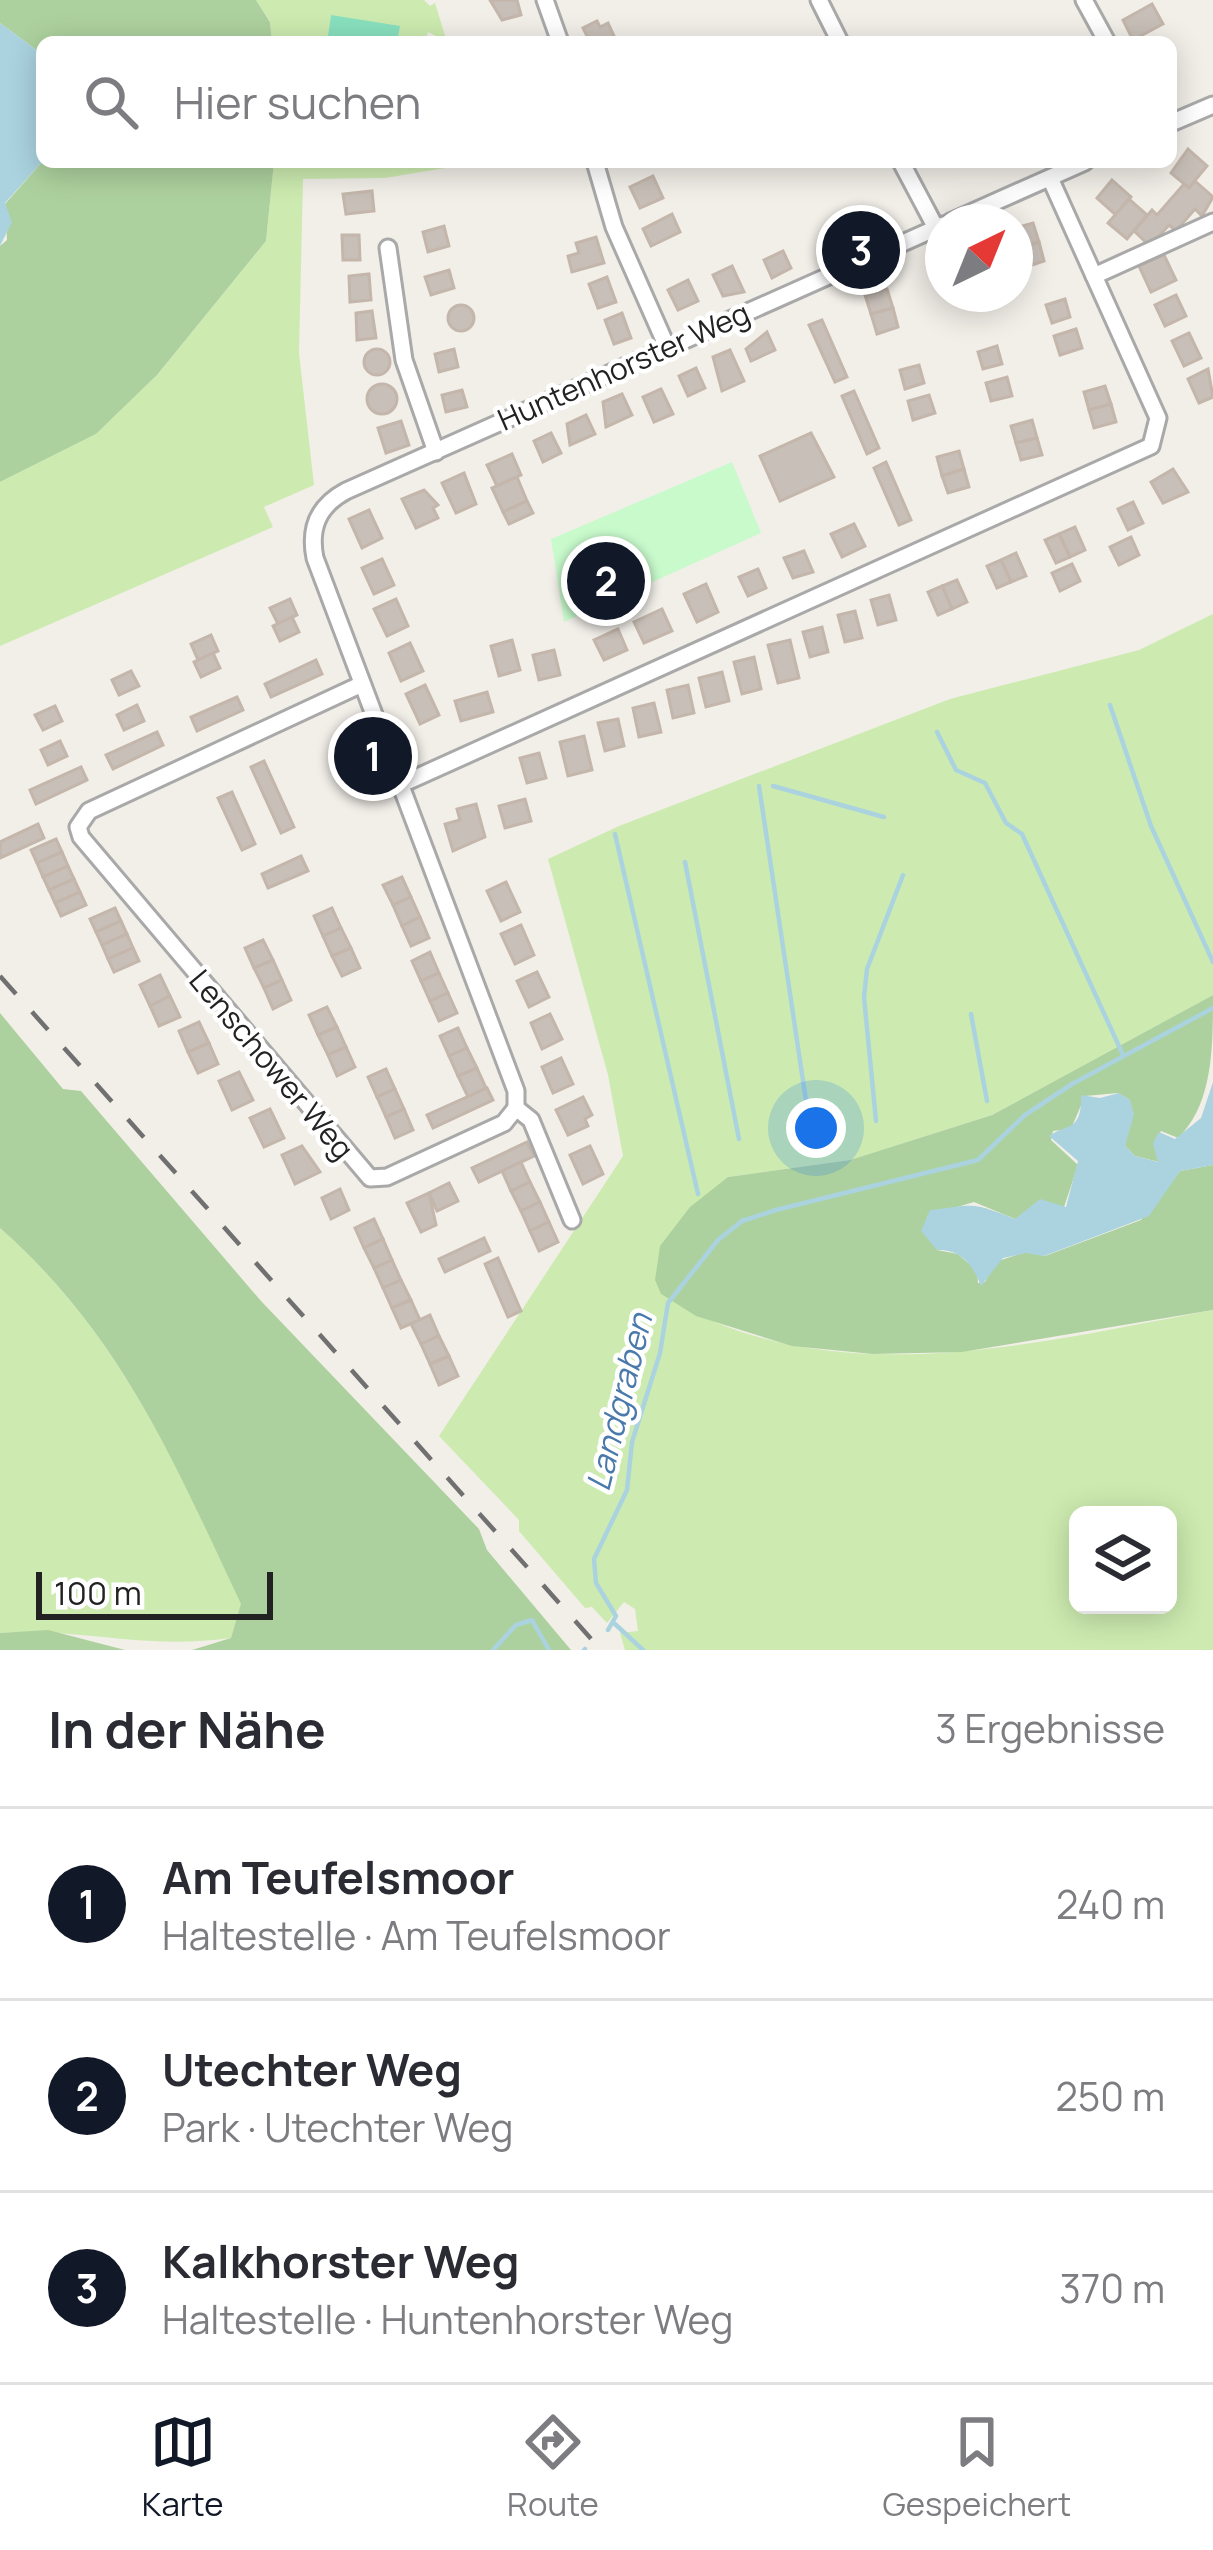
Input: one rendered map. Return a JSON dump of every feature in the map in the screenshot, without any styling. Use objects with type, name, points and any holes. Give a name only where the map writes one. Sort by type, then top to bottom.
[{"type":"street","points":[[545,0],[558,36]]},
{"type":"street","points":[[820,0],[837,36]]},
{"type":"street","points":[[1084,0],[1104,36]]},
{"type":"street","points":[[1177,120],[1213,105]]},
{"type":"street","points":[[597,168],[614,227],[667,347]]},
{"type":"street","points":[[905,168],[929,204]]},
{"type":"street","name":"Huntenhorster Weg","points":[[991,204],[1072,168]]},
{"type":"street","points":[[402,784],[1144,451],[1156,438],[1158,418],[1050,178]]},
{"type":"street","points":[[1094,276],[1213,222]]},
{"type":"street","name":"Huntenhorster Weg","points":[[362,684],[315,558],[315,522],[334,497],[925,233]]},
{"type":"street","points":[[388,248],[404,361],[436,452]]},
{"type":"street","points":[[362,684],[516,1091],[516,1108],[531,1120],[572,1220]]},
{"type":"street","name":"Lenschower Weg","points":[[362,684],[81,818],[78,827],[89,850],[370,1178],[387,1177],[504,1123],[516,1108]]},
{"type":"green space","points":[[0,0],[256,0],[270,22],[271,36],[36,36],[36,50],[0,23]]},
{"type":"green space","points":[[256,0],[424,0],[430,6],[435,3],[445,36],[428,32],[427,36],[398,36],[399,27],[331,16],[328,36],[271,36],[270,21]]},
{"type":"green space","points":[[331,15],[400,26],[398,36],[328,36]]},
{"type":"green space","points":[[37,168],[273,168],[266,241],[157,375],[96,434],[0,482],[0,246],[7,240],[5,204]]},
{"type":"green space","points":[[273,168],[445,168],[385,178],[303,179],[299,353],[314,485],[264,507],[273,527],[0,646],[0,482],[96,434],[157,375],[266,241]]},
{"type":"green space","points":[[732,462],[761,533],[564,622],[551,539]]},
{"type":"green space","points":[[1213,614],[1213,995],[992,1115],[850,1160],[728,1177],[661,1294],[725,1326],[792,1345],[861,1353],[1004,1347],[1213,1310],[1213,1650],[625,1650],[620,1633],[638,1631],[635,1609],[624,1602],[607,1623],[592,1607],[585,1608],[519,1531],[519,1520],[439,1436],[623,1156],[608,1075],[548,859],[619,826],[950,699],[1139,650]]},
{"type":"green space","points":[[1213,995],[1204,1092],[1178,1138],[1161,1131],[1158,1135],[1159,1162],[1135,1156],[1125,1146],[1130,1100],[1118,1093],[1085,1096],[1071,1129],[1053,1131],[1051,1140],[1078,1165],[1063,1210],[1046,1201],[1015,1219],[974,1202],[927,1216],[937,1250],[958,1254],[977,1271],[978,1283],[985,1282],[995,1262],[1026,1252],[1045,1256],[1141,1220],[1180,1171],[1213,1165],[1213,1310],[962,1352],[873,1354],[792,1346],[696,1316],[661,1294],[655,1280],[660,1246],[690,1207],[728,1177],[850,1160],[992,1115]]},
{"type":"green space","points":[[0,1013],[63,1089],[81,1091],[261,1301],[479,1529],[487,1550],[571,1650],[192,1650],[231,1638],[241,1604],[167,1450],[112,1356],[43,1269],[0,1228]]},
{"type":"green space","points":[[0,1228],[80,1312],[141,1402],[242,1604],[231,1638],[169,1642],[0,1633]]},
{"type":"green space","points":[[48,1630],[125,1650],[0,1650],[0,1633]]},
{"type":"water","points":[[0,23],[36,50],[37,168],[5,203],[12,222],[0,246]]},
{"type":"water","points":[[1213,1082],[1213,1165],[1180,1171],[1149,1216],[1044,1256],[1026,1253],[1003,1258],[981,1286],[965,1260],[937,1250],[921,1231],[930,1210],[972,1206],[1015,1219],[1040,1199],[1066,1207],[1078,1161],[1049,1136],[1076,1121],[1081,1095],[1100,1098],[1119,1093],[1130,1100],[1134,1114],[1125,1146],[1135,1156],[1158,1162],[1153,1143],[1159,1132],[1175,1139],[1201,1118]]},
{"type":"building","points":[[490,0],[517,0],[521,15],[502,20]]},
{"type":"building","points":[[1152,4],[1163,24],[1131,36],[1123,20]]},
{"type":"building","points":[[597,21],[600,27],[608,23],[614,36],[587,36],[583,28]]},
{"type":"building","points":[[1188,149],[1207,166],[1189,188],[1171,173]]},
{"type":"building","points":[[653,176],[663,198],[640,208],[630,187]]},
{"type":"building","points":[[1112,180],[1131,197],[1116,215],[1097,198]]},
{"type":"building","points":[[1195,181],[1213,197],[1202,216],[1195,209],[1176,231],[1169,225],[1150,246],[1134,231],[1152,210],[1157,215],[1184,184],[1189,188]]},
{"type":"building","points":[[372,191],[374,211],[346,214],[343,194]]},
{"type":"building","points":[[1129,199],[1147,215],[1127,239],[1108,223]]},
{"type":"building","points":[[672,214],[680,232],[651,246],[643,229]]},
{"type":"building","points":[[444,226],[449,246],[428,252],[423,232]]},
{"type":"building","points":[[342,235],[359,235],[360,260],[343,260]]},
{"type":"building","points":[[596,237],[604,263],[572,272],[568,256],[579,253],[576,243]]},
{"type":"building","points":[[1039,242],[1044,261],[1033,265],[1033,244]]},
{"type":"building","points":[[783,251],[791,268],[772,278],[764,260]]},
{"type":"building","points":[[1164,255],[1176,280],[1151,292],[1139,266]]},
{"type":"building","points":[[732,266],[744,292],[723,296],[713,275]]},
{"type":"building","points":[[449,270],[454,288],[431,295],[425,277]]},
{"type":"building","points":[[369,274],[371,300],[350,302],[349,276]]},
{"type":"building","points":[[607,277],[616,302],[598,308],[589,284]]},
{"type":"building","points":[[688,280],[698,301],[678,310],[668,290]]},
{"type":"building","points":[[887,289],[893,308],[871,314],[865,295]]},
{"type":"building","points":[[1176,295],[1186,316],[1165,326],[1155,305]]},
{"type":"building","points":[[1065,299],[1070,317],[1052,323],[1046,305]]},
{"type":"building","points":[[461,305],[474,318],[461,331],[448,318]]},
{"type":"building","points":[[893,308],[898,327],[877,334],[871,314]]},
{"type":"building","points":[[372,311],[376,338],[357,340],[356,313]]},
{"type":"building","points":[[622,313],[631,338],[614,344],[605,320]]},
{"type":"building","points":[[822,320],[847,377],[835,382],[809,325]]},
{"type":"building","points":[[1076,329],[1082,348],[1060,355],[1054,336]]},
{"type":"building","points":[[767,332],[775,350],[751,361],[746,349]]},
{"type":"building","points":[[1189,333],[1201,358],[1184,366],[1172,341]]},
{"type":"building","points":[[997,346],[1002,364],[983,369],[978,352]]},
{"type":"building","points":[[377,349],[390,362],[377,375],[364,362]]},
{"type":"building","points":[[454,349],[458,367],[439,372],[435,354]]},
{"type":"building","points":[[730,350],[744,381],[722,391],[713,357]]},
{"type":"building","points":[[919,365],[924,383],[905,389],[900,370]]},
{"type":"building","points":[[696,368],[705,388],[688,396],[679,376]]},
{"type":"building","points":[[1208,369],[1213,397],[1199,403],[1188,379]]},
{"type":"building","points":[[1007,377],[1012,396],[991,401],[986,383]]},
{"type":"building","points":[[382,384],[397,399],[382,414],[367,399]]},
{"type":"building","points":[[1105,386],[1111,404],[1089,410],[1084,392]]},
{"type":"building","points":[[661,389],[673,414],[654,422],[643,397]]},
{"type":"building","points":[[462,390],[467,407],[446,412],[442,395]]},
{"type":"building","points":[[854,391],[879,448],[867,454],[842,396]]},
{"type":"building","points":[[622,394],[632,415],[606,427],[603,402]]},
{"type":"building","points":[[929,395],[935,413],[913,420],[908,401]]},
{"type":"building","points":[[1111,404],[1116,422],[1094,428],[1089,410]]},
{"type":"building","points":[[586,415],[595,434],[570,445],[567,424]]},
{"type":"building","points":[[1032,420],[1037,438],[1016,443],[1011,426]]},
{"type":"building","points":[[401,421],[409,445],[386,453],[378,428]]},
{"type":"building","points":[[551,433],[561,453],[543,462],[534,441]]},
{"type":"building","points":[[811,433],[834,477],[780,501],[760,456]]},
{"type":"building","points":[[1037,438],[1042,455],[1021,460],[1016,443]]},
{"type":"building","points":[[959,451],[964,469],[942,476],[937,457]]},
{"type":"building","points":[[512,454],[521,475],[497,486],[487,465]]},
{"type":"building","points":[[886,462],[911,520],[899,525],[874,468]]},
{"type":"building","points":[[964,469],[969,487],[948,493],[942,476]]},
{"type":"building","points":[[1173,469],[1188,492],[1163,503],[1151,482]]},
{"type":"building","points":[[464,473],[476,504],[456,513],[442,483]]},
{"type":"building","points":[[517,477],[527,501],[503,512],[492,488]]},
{"type":"building","points":[[424,490],[438,505],[433,508],[438,518],[416,528],[402,499]]},
{"type":"building","points":[[527,501],[533,513],[509,524],[503,512]]},
{"type":"building","points":[[1133,502],[1143,523],[1128,530],[1118,509]]},
{"type":"building","points":[[369,510],[382,538],[362,548],[349,519]]},
{"type":"building","points":[[854,524],[865,546],[842,557],[831,534]]},
{"type":"building","points":[[1075,527],[1085,550],[1070,557],[1059,534]]},
{"type":"building","points":[[1059,534],[1070,557],[1056,563],[1045,540]]},
{"type":"building","points":[[1131,537],[1139,555],[1119,565],[1110,547]]},
{"type":"building","points":[[804,551],[813,572],[793,578],[784,558]]},
{"type":"building","points":[[1016,553],[1026,576],[1011,582],[1001,560]]},
{"type":"building","points":[[382,559],[394,585],[374,594],[362,568]]},
{"type":"building","points":[[1001,560],[1011,582],[997,588],[987,566]]},
{"type":"building","points":[[1072,564],[1080,581],[1060,591],[1052,573]]},
{"type":"building","points":[[758,569],[766,588],[748,596],[739,577]]},
{"type":"building","points":[[957,580],[967,602],[952,609],[942,586]]},
{"type":"building","points":[[706,584],[718,612],[697,622],[684,594]]},
{"type":"building","points":[[942,586],[952,609],[938,615],[928,592]]},
{"type":"building","points":[[889,595],[896,620],[878,625],[871,600]]},
{"type":"building","points":[[290,599],[297,615],[278,624],[270,608]]},
{"type":"building","points":[[396,599],[408,626],[387,636],[374,609]]},
{"type":"building","points":[[662,609],[672,631],[644,643],[634,622]]},
{"type":"building","points":[[855,611],[862,638],[845,642],[838,615]]},
{"type":"building","points":[[292,617],[299,632],[280,641],[273,626]]},
{"type":"building","points":[[822,627],[828,652],[810,657],[803,632]]},
{"type":"building","points":[[618,629],[627,650],[604,660],[594,640]]},
{"type":"building","points":[[211,635],[218,651],[198,660],[191,644]]},
{"type":"building","points":[[512,640],[520,670],[499,676],[491,646]]},
{"type":"building","points":[[790,640],[799,678],[778,683],[768,645]]},
{"type":"building","points":[[410,643],[423,671],[401,681],[389,653]]},
{"type":"building","points":[[554,650],[560,675],[539,680],[533,655]]},
{"type":"building","points":[[213,653],[220,668],[201,677],[194,662]]},
{"type":"building","points":[[754,657],[761,689],[742,694],[734,662]]},
{"type":"building","points":[[316,660],[322,674],[271,697],[265,684]]},
{"type":"building","points":[[131,671],[139,686],[119,695],[112,680]]},
{"type":"building","points":[[722,672],[729,701],[706,707],[699,678]]},
{"type":"building","points":[[425,685],[439,715],[420,724],[406,694]]},
{"type":"building","points":[[688,685],[694,713],[673,718],[667,690]]},
{"type":"building","points":[[487,692],[493,712],[461,721],[455,701]]},
{"type":"building","points":[[237,697],[243,710],[197,731],[191,717]]},
{"type":"building","points":[[654,703],[661,732],[639,737],[633,708]]},
{"type":"building","points":[[137,705],[144,721],[124,730],[117,715]]},
{"type":"building","points":[[55,706],[62,721],[43,730],[35,715]]},
{"type":"building","points":[[618,719],[624,746],[605,751],[598,723]]},
{"type":"building","points":[[157,732],[163,745],[113,769],[106,755]]},
{"type":"building","points":[[584,736],[592,770],[568,776],[560,742]]},
{"type":"building","points":[[60,741],[67,756],[48,765],[41,750]]},
{"type":"building","points":[[539,753],[546,778],[527,783],[520,758]]},
{"type":"building","points":[[264,761],[294,827],[281,833],[251,767]]},
{"type":"building","points":[[81,767],[87,780],[36,804],[30,790]]},
{"type":"building","points":[[232,792],[255,844],[242,850],[218,798]]},
{"type":"building","points":[[525,799],[531,821],[505,828],[499,806]]},
{"type":"building","points":[[476,804],[485,837],[453,851],[445,824],[460,820],[457,809]]},
{"type":"building","points":[[38,824],[44,838],[0,858],[0,842]]},
{"type":"building","points":[[56,839],[62,852],[37,863],[31,850]]},
{"type":"building","points":[[62,852],[68,866],[43,877],[37,863]]},
{"type":"building","points":[[301,856],[308,871],[268,888],[262,874]]},
{"type":"building","points":[[68,866],[74,879],[49,890],[43,877]]},
{"type":"building","points":[[402,877],[411,897],[393,905],[383,885]]},
{"type":"building","points":[[74,879],[80,892],[55,903],[49,890]]},
{"type":"building","points":[[506,882],[520,912],[501,921],[487,891]]},
{"type":"building","points":[[80,892],[86,905],[61,916],[55,903]]},
{"type":"building","points":[[411,897],[420,917],[402,926],[393,905]]},
{"type":"building","points":[[115,908],[121,921],[96,932],[90,919]]},
{"type":"building","points":[[332,908],[341,928],[323,936],[314,916]]},
{"type":"building","points":[[420,917],[429,938],[411,946],[402,926]]},
{"type":"building","points":[[121,921],[127,934],[102,945],[96,932]]},
{"type":"building","points":[[521,925],[534,955],[515,964],[501,934]]},
{"type":"building","points":[[341,928],[351,948],[332,956],[323,936]]},
{"type":"building","points":[[127,934],[133,948],[108,959],[102,945]]},
{"type":"building","points":[[263,940],[273,960],[254,968],[245,948]]},
{"type":"building","points":[[133,948],[139,961],[114,972],[108,959]]},
{"type":"building","points":[[351,948],[360,968],[342,976],[332,956]]},
{"type":"building","points":[[430,952],[439,973],[421,981],[412,961]]},
{"type":"building","points":[[273,960],[282,980],[264,988],[254,968]]},
{"type":"building","points":[[537,972],[549,997],[529,1007],[517,981]]},
{"type":"building","points":[[439,973],[448,993],[430,1001],[421,981]]},
{"type":"building","points":[[160,975],[170,996],[150,1006],[140,985]]},
{"type":"building","points":[[282,980],[291,1000],[273,1009],[264,988]]},
{"type":"building","points":[[448,993],[457,1013],[439,1021],[430,1001]]},
{"type":"building","points":[[170,996],[180,1017],[159,1026],[150,1006]]},
{"type":"building","points":[[327,1007],[337,1027],[318,1035],[309,1015]]},
{"type":"building","points":[[550,1014],[562,1039],[542,1049],[531,1023]]},
{"type":"building","points":[[199,1022],[209,1043],[188,1052],[179,1031]]},
{"type":"building","points":[[337,1027],[346,1047],[328,1055],[318,1035]]},
{"type":"building","points":[[458,1028],[467,1048],[449,1056],[440,1036]]},
{"type":"building","points":[[209,1043],[218,1064],[198,1073],[188,1052]]},
{"type":"building","points":[[346,1047],[355,1067],[337,1076],[328,1055]]},
{"type":"building","points":[[467,1048],[477,1068],[458,1076],[449,1056]]},
{"type":"building","points":[[561,1058],[573,1084],[553,1093],[542,1067]]},
{"type":"building","points":[[477,1068],[486,1088],[468,1097],[458,1076]]},
{"type":"building","points":[[386,1069],[395,1089],[377,1097],[368,1077]]},
{"type":"building","points":[[239,1072],[253,1100],[232,1110],[219,1081]]},
{"type":"building","points":[[487,1088],[493,1100],[433,1128],[427,1115]]},
{"type":"building","points":[[395,1089],[404,1109],[386,1117],[377,1097]]},
{"type":"building","points":[[583,1097],[592,1115],[585,1119],[588,1126],[568,1135],[556,1110]]},
{"type":"building","points":[[270,1109],[284,1138],[264,1147],[250,1118]]},
{"type":"building","points":[[404,1109],[413,1130],[395,1138],[386,1117]]},
{"type":"building","points":[[527,1142],[534,1156],[479,1182],[472,1168]]},
{"type":"building","points":[[302,1146],[320,1172],[295,1184],[282,1155]]},
{"type":"building","points":[[590,1146],[603,1174],[583,1184],[570,1155]]},
{"type":"building","points":[[521,1162],[530,1182],[511,1191],[502,1171]]},
{"type":"building","points":[[530,1182],[540,1202],[521,1211],[511,1191]]},
{"type":"building","points":[[449,1183],[458,1201],[437,1211],[429,1193]]},
{"type":"building","points":[[340,1189],[349,1210],[331,1219],[322,1198]]},
{"type":"building","points":[[429,1193],[436,1225],[421,1232],[407,1203]]},
{"type":"building","points":[[540,1202],[549,1222],[530,1231],[521,1211]]},
{"type":"building","points":[[374,1219],[383,1239],[364,1248],[355,1228]]},
{"type":"building","points":[[549,1222],[558,1242],[539,1251],[530,1231]]},
{"type":"building","points":[[484,1238],[490,1251],[445,1272],[439,1259]]},
{"type":"building","points":[[383,1239],[392,1260],[374,1268],[364,1248]]},
{"type":"building","points":[[498,1258],[521,1311],[508,1317],[485,1264]]},
{"type":"building","points":[[392,1260],[401,1280],[383,1288],[374,1268]]},
{"type":"building","points":[[401,1280],[411,1300],[392,1308],[383,1288]]},
{"type":"building","points":[[411,1300],[420,1320],[401,1328],[392,1308]]},
{"type":"building","points":[[430,1315],[439,1336],[421,1344],[411,1324]]},
{"type":"building","points":[[439,1336],[449,1356],[430,1364],[421,1344]]},
{"type":"building","points":[[449,1356],[458,1376],[439,1385],[430,1364]]},
{"type":"waterway","points":[[1110,705],[1151,826],[1213,962]]},
{"type":"waterway","points":[[937,732],[956,770],[985,783],[1006,823],[1022,834],[1123,1055]]},
{"type":"waterway","points":[[759,786],[812,1141]]},
{"type":"waterway","points":[[773,786],[884,817]]},
{"type":"waterway","points":[[615,834],[698,1194]]},
{"type":"waterway","points":[[685,862],[739,1139]]},
{"type":"waterway","points":[[876,1121],[864,997],[867,969],[903,875]]},
{"type":"waterway","name":"Landgraben","points":[[608,1630],[616,1616],[596,1583],[594,1559],[627,1490],[632,1442],[660,1353],[668,1303],[718,1240],[742,1221],[776,1210],[978,1160],[1025,1115],[1072,1084],[1213,1008]]},
{"type":"waterway","points":[[971,1014],[987,1101]]},
{"type":"waterway","name":"Landgraben","points":[[493,1650],[516,1625],[532,1620],[549,1650]]},
{"type":"waterway","points":[[615,1624],[643,1650]]},
{"type":"railway","points":[[0,976],[601,1650]]},
{"type":"place","name":"Kalkhorster Weg","points":[[861,250]]},
{"type":"place","name":"Utechter Weg","points":[[606,581]]},
{"type":"place","name":"Am Teufelsmoor","points":[[373,756]]}]
